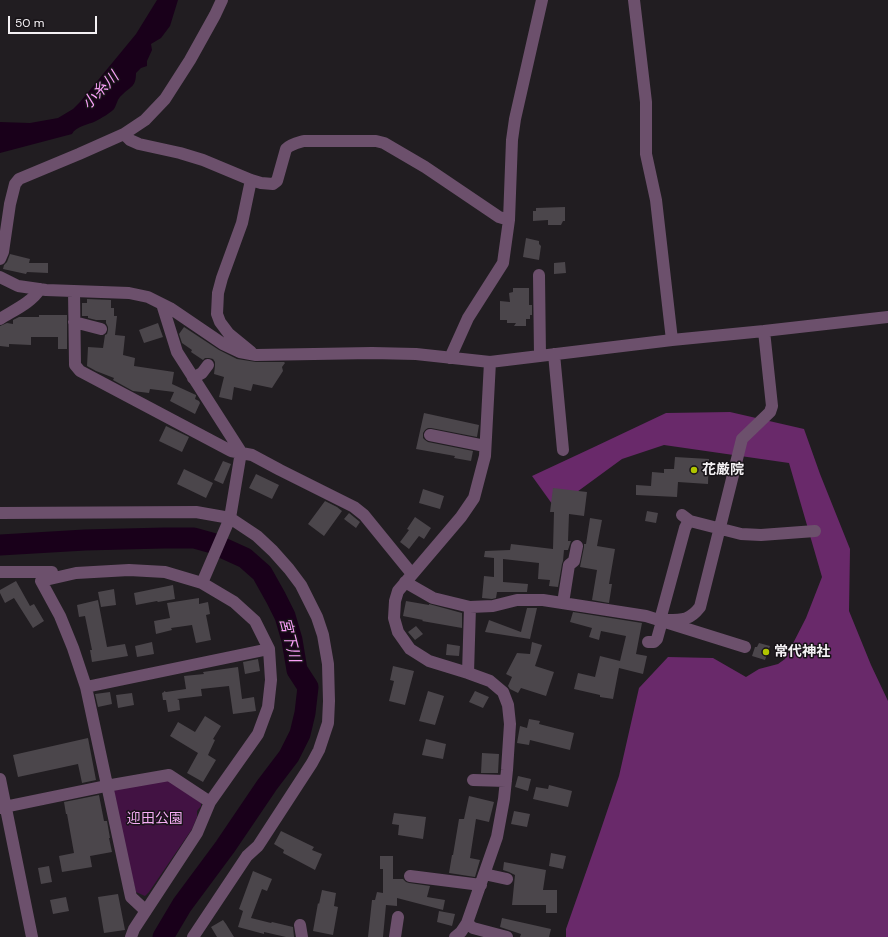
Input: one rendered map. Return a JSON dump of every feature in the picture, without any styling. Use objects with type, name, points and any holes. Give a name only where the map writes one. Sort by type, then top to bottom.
[{"type":"street","points":[[0,259],[3,252],[15,184],[19,179],[124,134],[145,120],[164,99],[190,60],[222,0]]},
{"type":"street","points":[[450,358],[468,318],[502,263],[509,220],[512,140],[515,119],[542,0]]},
{"type":"street","points":[[634,0],[646,102],[646,154],[656,200],[672,340]]},
{"type":"street","points":[[124,134],[130,140],[139,144],[187,155],[251,180],[273,184],[276,181],[286,149],[295,143],[304,141],[376,141],[391,146],[499,217],[509,220]]},
{"type":"street","points":[[251,180],[242,223],[218,292],[217,314],[220,322],[229,334],[256,355]]},
{"type":"street","points":[[539,275],[540,356]]},
{"type":"street","points":[[0,277],[18,286],[40,289],[129,293],[148,297],[170,308],[223,344],[240,352],[256,355],[372,353],[416,354],[490,362],[672,340],[888,317]]},
{"type":"street","points":[[0,319],[30,301],[36,296],[40,289]]},
{"type":"street","points":[[74,291],[75,365],[80,371],[231,450],[252,454],[280,470],[354,507],[364,514],[409,578],[433,598],[470,607],[493,606],[517,600],[543,600],[646,616],[745,647]]},
{"type":"street","points":[[162,304],[177,352],[241,452],[230,519],[203,581]]},
{"type":"street","points":[[74,322],[101,329]]},
{"type":"street","points":[[661,621],[687,618],[695,614],[700,607],[742,439],[770,412],[772,406],[764,331]]},
{"type":"street","points":[[554,354],[563,450]]},
{"type":"street","points":[[455,937],[461,932],[467,923],[497,837],[506,781],[510,724],[508,705],[502,692],[490,681],[468,672],[430,661],[410,649],[398,632],[394,618],[395,601],[398,591],[461,518],[474,498],[485,456],[490,362]]},
{"type":"street","points":[[193,378],[202,373],[208,365]]},
{"type":"street","points":[[430,435],[485,446]]},
{"type":"street","points":[[0,514],[196,512],[230,519],[257,536],[289,569],[301,585],[317,617],[323,635],[328,664],[330,702],[328,723],[319,750],[258,846],[247,856],[193,937]]},
{"type":"street","points":[[648,642],[654,642],[657,639],[687,524],[686,518],[741,534],[815,530]]},
{"type":"street","points":[[563,603],[569,565],[574,561],[577,546]]},
{"type":"street","points":[[131,937],[134,929],[146,911],[197,833],[210,802],[258,734],[268,707],[271,680],[269,649],[255,621],[234,602],[203,581],[165,572],[129,570],[76,573],[42,581],[74,648],[86,687],[106,786],[131,896],[146,911]]},
{"type":"street","points":[[0,572],[52,572]]},
{"type":"street","points":[[468,672],[470,607]]},
{"type":"street","points":[[86,687],[269,649]]},
{"type":"street","points":[[3,808],[106,786],[169,775],[210,802]]},
{"type":"street","points":[[0,779],[3,808],[32,937]]},
{"type":"street","points":[[473,780],[506,781]]},
{"type":"street","points":[[410,876],[483,880],[507,879]]},
{"type":"street","points":[[395,937],[398,916]]},
{"type":"street","points":[[467,923],[473,928],[507,937]]},
{"type":"green space","name":"迎田公園","points":[[167,779],[201,803],[201,806],[197,811],[197,817],[192,829],[145,896],[136,892],[112,795],[115,790]]},
{"type":"shaded area","points":[[730,412],[804,429],[850,549],[849,611],[871,665],[888,701],[888,937],[566,937],[566,929],[619,776],[639,688],[668,657],[713,658],[746,677],[759,669],[778,664],[785,659],[806,618],[822,577],[789,463],[664,445],[622,459],[555,508],[532,476],[666,413]]},
{"type":"water","name":"小糸川","points":[[157,0],[178,0],[170,26],[161,38],[151,44],[152,50],[147,61],[147,66],[141,68],[136,73],[134,84],[120,97],[113,110],[96,121],[79,127],[72,134],[0,153],[0,122],[30,123],[58,118],[73,109],[136,34]]},
{"type":"building","points":[[565,207],[565,221],[563,221],[561,225],[548,225],[548,220],[533,221],[533,211],[536,211],[536,208]]},
{"type":"building","points":[[526,238],[539,241],[541,246],[539,260],[523,257]]},
{"type":"building","points":[[10,254],[30,259],[29,263],[48,263],[48,273],[27,272],[26,274],[3,269]]},
{"type":"building","points":[[565,262],[566,273],[554,274],[554,263]]},
{"type":"building","points":[[513,288],[529,288],[529,305],[532,305],[532,315],[530,315],[530,319],[526,319],[526,326],[514,326],[516,323],[507,323],[507,320],[500,320],[500,301],[510,302],[509,293],[513,292]]},
{"type":"building","points":[[87,299],[111,300],[111,308],[114,308],[114,316],[117,316],[115,335],[125,336],[123,355],[135,358],[134,366],[174,372],[172,384],[196,395],[195,399],[200,403],[195,414],[170,401],[174,392],[150,389],[149,393],[133,391],[113,380],[114,378],[87,366],[88,347],[103,348],[108,327],[106,320],[96,320],[88,318],[88,316],[82,316],[82,303],[87,303]]},
{"type":"building","points":[[39,315],[67,315],[67,349],[58,349],[58,337],[31,337],[31,345],[9,344],[9,347],[0,346],[0,326],[7,323],[13,324],[13,320],[19,317],[39,317]]},
{"type":"building","points":[[158,323],[163,337],[144,343],[139,330]]},
{"type":"building","points":[[184,327],[219,350],[237,359],[256,362],[284,362],[285,363],[282,367],[283,371],[272,388],[253,384],[251,391],[234,387],[232,400],[219,397],[224,377],[214,374],[215,362],[213,359],[205,358],[203,360],[191,352],[192,350],[182,343],[179,334]]},
{"type":"building","points":[[424,413],[479,425],[477,437],[431,428],[428,428],[423,433],[423,438],[428,442],[473,451],[471,461],[454,458],[455,456],[416,449]]},
{"type":"building","points":[[166,426],[189,437],[182,452],[159,441]]},
{"type":"building","points":[[675,457],[709,459],[708,484],[678,482],[677,497],[636,495],[636,485],[651,486],[652,472],[664,473],[664,469],[674,469]]},
{"type":"building","points":[[223,461],[231,464],[223,484],[214,480]]},
{"type":"building","points":[[184,469],[213,483],[206,498],[177,484]]},
{"type":"building","points":[[256,474],[279,485],[272,499],[249,488]]},
{"type":"building","points":[[553,488],[587,492],[584,516],[569,514],[568,541],[571,541],[568,550],[564,550],[558,587],[549,586],[550,580],[538,579],[539,563],[503,559],[503,582],[528,584],[527,592],[497,592],[496,598],[482,598],[484,576],[494,577],[494,558],[484,557],[485,551],[510,550],[511,544],[553,549],[554,512],[550,512]]},
{"type":"building","points":[[423,489],[444,496],[440,509],[419,503]]},
{"type":"building","points":[[325,501],[342,511],[324,536],[308,524]]},
{"type":"building","points":[[647,511],[658,513],[656,523],[645,521]]},
{"type":"building","points":[[349,513],[360,522],[356,528],[344,519]]},
{"type":"building","points":[[415,517],[431,528],[424,539],[419,536],[409,549],[400,542],[409,530],[407,529]]},
{"type":"building","points":[[590,518],[602,520],[597,546],[615,549],[609,584],[612,584],[609,603],[592,600],[597,570],[580,567],[584,544],[586,544]]},
{"type":"building","points":[[16,581],[30,606],[34,604],[44,621],[33,628],[14,598],[5,603],[0,593],[0,590]]},
{"type":"building","points":[[173,585],[175,599],[136,605],[134,593]]},
{"type":"building","points":[[114,589],[116,605],[101,607],[98,592]]},
{"type":"building","points":[[199,598],[199,604],[208,602],[210,614],[206,615],[211,640],[196,643],[192,625],[171,628],[172,630],[156,634],[154,621],[170,618],[167,603]]},
{"type":"building","points":[[98,600],[107,647],[125,644],[128,656],[92,662],[90,650],[92,650],[85,616],[79,617],[77,605]]},
{"type":"building","points":[[406,601],[429,604],[462,613],[462,628],[403,616]]},
{"type":"building","points":[[527,608],[537,608],[530,639],[485,632],[489,620],[521,632]]},
{"type":"building","points":[[573,612],[642,623],[636,654],[647,656],[643,674],[619,668],[613,699],[600,697],[600,695],[574,689],[578,673],[595,677],[600,656],[620,661],[626,636],[601,631],[599,640],[589,637],[592,628],[570,622]]},
{"type":"building","points":[[416,626],[423,634],[415,640],[408,632]]},
{"type":"building","points":[[152,642],[154,654],[137,657],[135,646]]},
{"type":"building","points":[[532,642],[542,645],[535,666],[554,672],[546,696],[521,688],[518,693],[510,689],[508,686],[512,677],[506,674],[517,653],[530,654]]},
{"type":"building","points":[[759,643],[770,646],[765,660],[752,656],[755,647],[757,647]]},
{"type":"building","points":[[447,644],[460,646],[459,656],[446,655]]},
{"type":"building","points":[[258,659],[260,671],[245,674],[243,662]]},
{"type":"building","points":[[393,666],[414,671],[405,705],[389,701],[394,681],[390,680]]},
{"type":"building","points":[[238,667],[242,699],[254,697],[256,711],[233,714],[229,686],[201,689],[202,696],[177,699],[179,700],[180,710],[168,712],[166,700],[163,700],[162,693],[164,691],[186,689],[184,676],[204,674],[203,672]]},
{"type":"building","points":[[428,691],[444,696],[435,725],[419,721]]},
{"type":"building","points":[[475,691],[489,697],[483,708],[469,702]]},
{"type":"building","points":[[110,692],[112,704],[98,707],[95,694]]},
{"type":"building","points":[[132,693],[134,705],[118,708],[116,695]]},
{"type":"building","points":[[205,716],[221,726],[213,739],[215,740],[208,755],[216,760],[203,782],[187,773],[198,753],[170,736],[178,722],[195,732]]},
{"type":"building","points":[[529,719],[540,721],[539,724],[574,733],[570,750],[530,740],[529,745],[517,743],[520,726],[527,728]]},
{"type":"building","points":[[88,738],[96,780],[82,783],[78,764],[18,777],[13,755]]},
{"type":"building","points":[[426,739],[446,744],[443,759],[422,755]]},
{"type":"building","points":[[482,753],[499,754],[498,773],[481,773]]},
{"type":"building","points":[[518,776],[531,779],[528,791],[515,787]]},
{"type":"building","points":[[549,785],[572,791],[568,807],[533,799],[536,787],[548,789]]},
{"type":"building","points":[[99,795],[104,821],[107,821],[112,852],[90,856],[92,867],[62,872],[59,856],[74,853],[64,802]]},
{"type":"building","points":[[469,796],[494,802],[489,822],[476,819],[470,858],[480,860],[475,877],[449,873],[459,819],[464,819]]},
{"type":"building","points":[[514,811],[530,814],[527,827],[511,824]]},
{"type":"building","points":[[394,813],[426,817],[423,839],[398,835],[399,825],[392,824]]},
{"type":"building","points":[[281,831],[314,847],[312,850],[322,854],[315,870],[283,853],[284,850],[274,844]]},
{"type":"building","points":[[551,853],[566,856],[563,869],[549,866]]},
{"type":"building","points":[[380,856],[393,856],[393,879],[403,879],[409,883],[430,886],[427,897],[445,900],[443,910],[397,898],[397,906],[386,905],[383,937],[368,937],[372,900],[375,900],[377,892],[383,893],[383,869],[380,869]]},
{"type":"building","points":[[504,862],[546,870],[543,890],[557,890],[557,913],[546,913],[546,905],[512,905],[515,875],[503,870]]},
{"type":"building","points":[[49,866],[52,882],[41,884],[38,868]]},
{"type":"building","points":[[253,871],[272,879],[267,891],[262,889],[251,918],[293,927],[294,937],[286,937],[264,932],[264,934],[238,927],[243,911],[239,909]]},
{"type":"building","points":[[322,890],[336,893],[334,906],[338,907],[333,935],[313,931]]},
{"type":"building","points":[[118,894],[125,930],[104,933],[98,897]]},
{"type":"building","points":[[66,897],[69,911],[53,914],[50,900]]},
{"type":"building","points":[[439,911],[455,914],[452,926],[437,922]]},
{"type":"building","points":[[502,918],[551,929],[549,937],[520,937],[521,934],[500,927]]},
{"type":"building","points":[[223,920],[234,937],[217,937],[211,927]]},
{"type":"waterway","name":"宮下川","points":[[0,545],[85,540],[194,538],[212,543],[245,558],[262,573],[285,616],[292,640],[297,670],[308,687],[305,713],[300,734],[289,756],[182,905],[163,937]]},
{"type":"place","name":"花厳院","points":[[694,470]]},
{"type":"place","name":"常代神社","points":[[766,652]]}]
